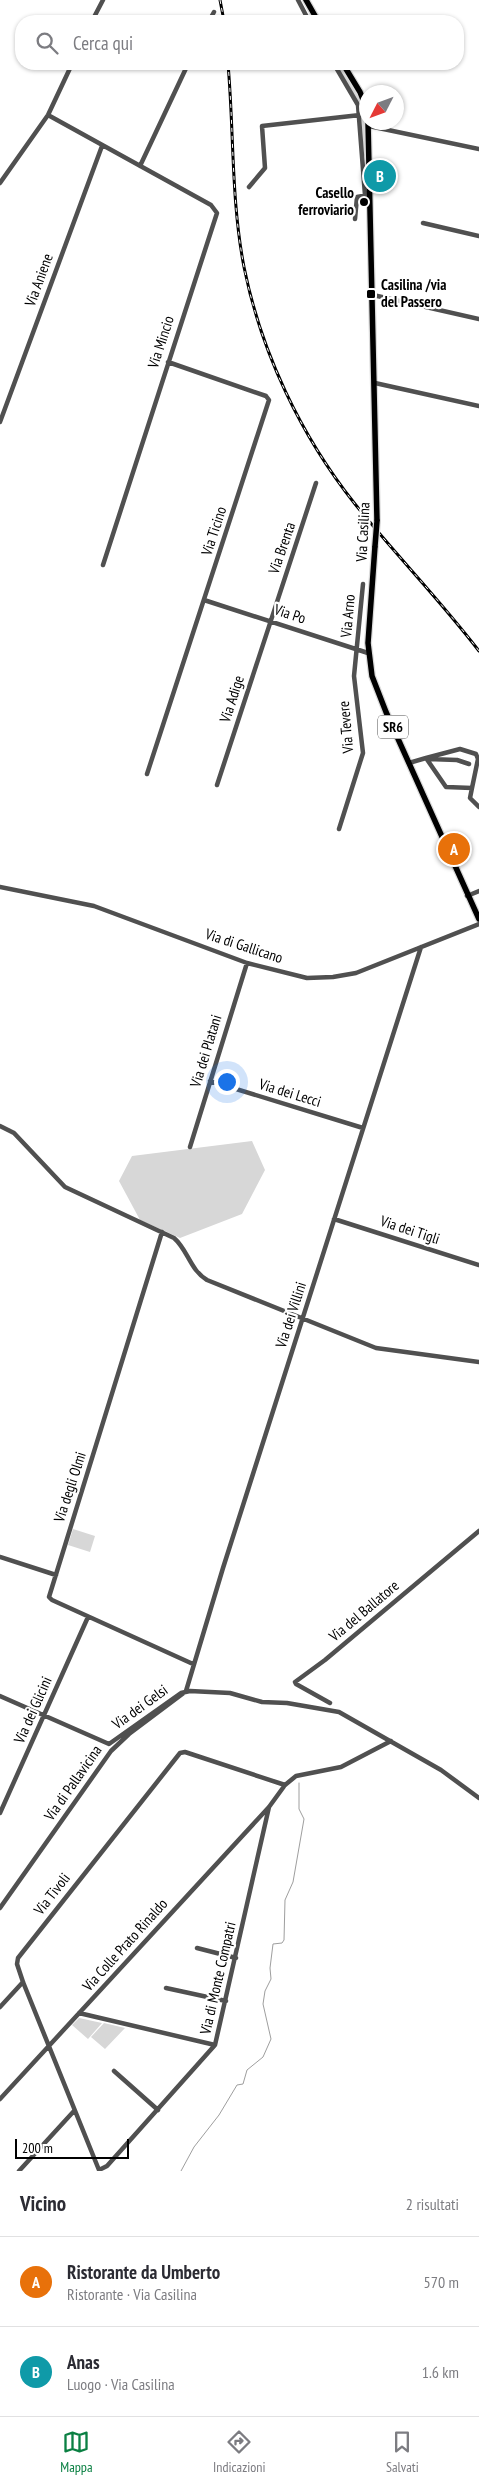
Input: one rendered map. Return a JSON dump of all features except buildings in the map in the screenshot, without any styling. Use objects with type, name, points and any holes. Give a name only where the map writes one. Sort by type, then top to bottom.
[{"type":"main road","points":[[306,0],[315,15]]},
{"type":"main road","points":[[347,70],[359,90]]},
{"type":"main road","name":"Via Casilina","points":[[368,130],[377,521],[368,653],[374,682],[467,897],[479,919]]},
{"type":"street","points":[[95,15],[102,0]]},
{"type":"street","points":[[298,0],[306,15]]},
{"type":"street","points":[[0,183],[48,115],[69,70]]},
{"type":"street","points":[[140,166],[185,70]]},
{"type":"street","points":[[338,70],[355,97],[359,111]]},
{"type":"street","name":"Via Mincio","points":[[48,115],[212,206],[216,213],[103,565]]},
{"type":"street","points":[[249,187],[265,168],[262,126],[359,115]]},
{"type":"street","points":[[355,220],[356,198],[359,195],[368,195],[362,130]]},
{"type":"street","points":[[395,130],[479,149]]},
{"type":"street","name":"Via Aniene","points":[[0,422],[102,146]]},
{"type":"street","points":[[423,223],[479,236]]},
{"type":"street","points":[[373,295],[479,319]]},
{"type":"street","name":"Via Ticino","points":[[147,774],[269,398],[168,362]]},
{"type":"street","points":[[375,383],[479,406]]},
{"type":"street","name":"Via Brenta","points":[[272,621],[316,483]]},
{"type":"street","name":"Via Arno","points":[[357,650],[363,584]]},
{"type":"street","name":"Via Po","points":[[204,600],[368,653]]},
{"type":"street","name":"Via Adige","points":[[217,785],[272,621]]},
{"type":"street","name":"Via Tevere","points":[[339,829],[363,755],[354,676],[357,650]]},
{"type":"street","points":[[409,763],[459,749],[475,753],[478,758],[470,798],[479,807]]},
{"type":"street","points":[[426,759],[456,760],[469,764]]},
{"type":"street","points":[[426,759],[446,787],[472,788]]},
{"type":"street","name":"Via di Gallicano","points":[[0,887],[94,906],[247,963],[307,978],[333,977],[356,973],[479,924]]},
{"type":"street","points":[[479,891],[467,897],[479,910]]},
{"type":"street","name":"Via dei Villini","points":[[186,1691],[421,946]]},
{"type":"street","name":"Via dei Platani","points":[[190,1147],[247,963]]},
{"type":"street","name":"Via dei Lecci","points":[[210,1081],[363,1128]]},
{"type":"street","points":[[0,1126],[14,1133],[65,1187],[162,1232],[178,1242],[192,1266],[206,1279],[376,1348],[479,1362]]},
{"type":"street","name":"Via dei Tigli","points":[[334,1219],[479,1265]]},
{"type":"street","name":"Via degli Olmi","points":[[162,1232],[49,1598],[193,1664]]},
{"type":"street","name":"Via del Ballatore","points":[[330,1703],[295,1682],[325,1660],[479,1531]]},
{"type":"street","points":[[0,1557],[56,1574]]},
{"type":"street","name":"Via dei Glicini","points":[[0,1814],[88,1617]]},
{"type":"street","points":[[186,1691],[228,1692],[262,1702],[334,1710],[446,1773],[479,1798]]},
{"type":"street","name":"Via dei Gelsi","points":[[0,1696],[110,1744],[174,1697],[186,1691]]},
{"type":"street","name":"Via di Pallavicina","points":[[0,1908],[114,1748],[186,1691]]},
{"type":"street","points":[[285,1785],[299,1774],[341,1767],[391,1741]]},
{"type":"street","name":"Via Tivoli","points":[[100,2171],[74,2112],[23,1982],[17,1964],[20,1955],[179,1753],[185,1752],[285,1785]]},
{"type":"street","name":"Via Colle Prato Rinaldo","points":[[0,2099],[269,1807],[285,1785]]},
{"type":"street","name":"Via di Monte Compatri","points":[[100,2171],[158,2110],[215,2045],[269,1807]]},
{"type":"street","points":[[197,1948],[236,1958]]},
{"type":"street","points":[[0,2007],[23,1982]]},
{"type":"street","points":[[166,1988],[226,2002]]},
{"type":"street","points":[[79,2013],[215,2045]]},
{"type":"street","points":[[114,2071],[158,2110]]},
{"type":"street","points":[[19,2171],[74,2112]]},
{"type":"shaded area","points":[[339,70],[343,70],[359,98],[359,110]]},
{"type":"shaded area","points":[[362,130],[366,130],[368,163],[364,155]]},
{"type":"shaded area","points":[[252,1141],[265,1170],[242,1214],[180,1238],[140,1220],[119,1181],[132,1156]]},
{"type":"shaded area","points":[[73,1529],[95,1536],[90,1552],[68,1545]]},
{"type":"shaded area","points":[[79,2018],[102,2023],[88,2039],[72,2025]]},
{"type":"shaded area","points":[[104,2023],[125,2028],[105,2049],[91,2037]]},
{"type":"waterway","points":[[181,2171],[194,2147],[219,2115],[237,2085],[243,2084],[247,2070],[263,2057],[271,2039],[263,2004],[265,1991],[271,1979],[270,1968],[273,1944],[282,1943],[284,1940],[285,1900],[293,1882],[304,1819],[299,1809],[299,1783]]},
{"type":"railway","points":[[220,0],[223,15]]},
{"type":"railway","points":[[228,70],[235,191],[240,242],[251,299],[272,361],[301,422],[335,478],[370,523],[479,651]]},
{"type":"place","name":"Anas","points":[[380,176]]},
{"type":"place","name":"Casello ferroviario","points":[[364,202]]},
{"type":"place","name":"Casilina /via del Passero","points":[[371,294]]},
{"type":"place","name":"Ristorante da Umberto","points":[[454,849]]}]
